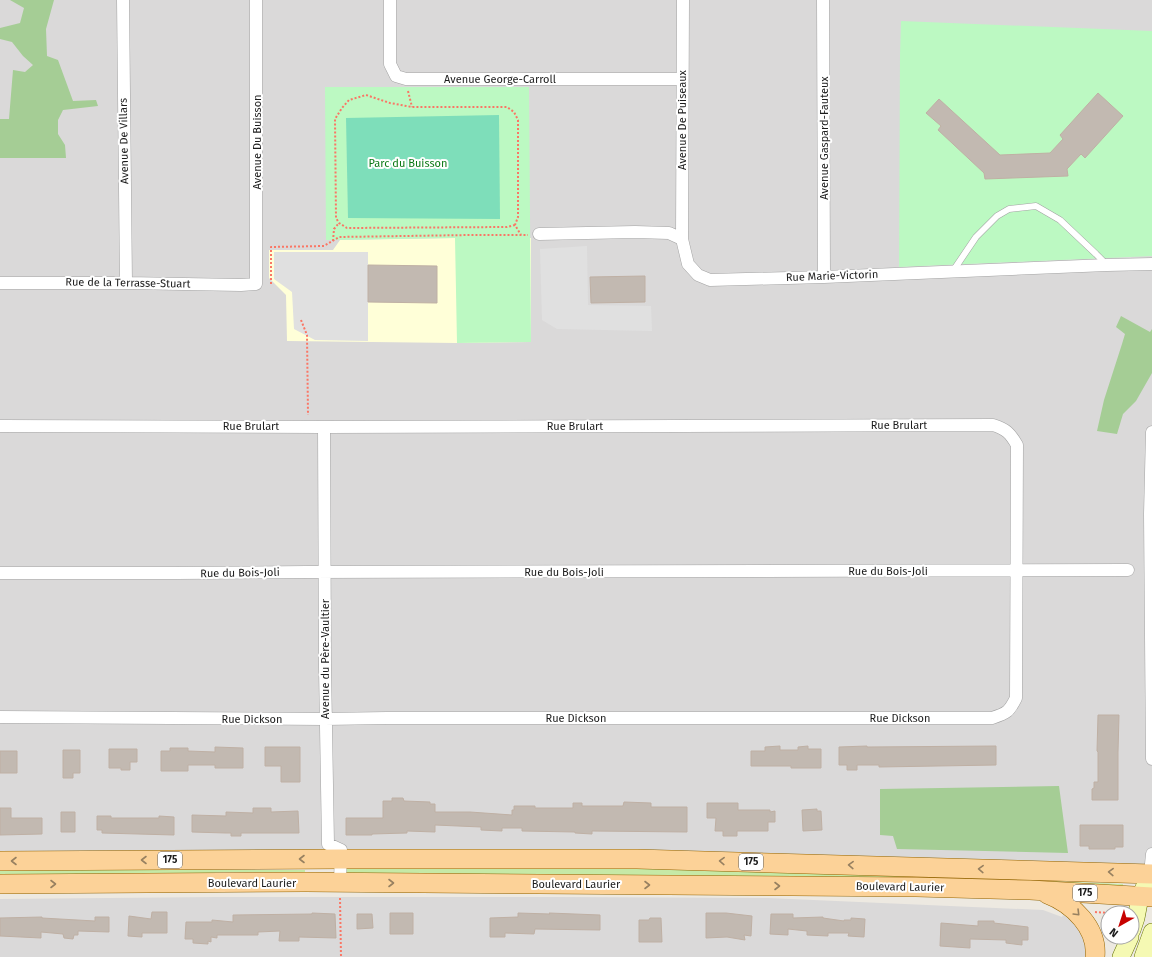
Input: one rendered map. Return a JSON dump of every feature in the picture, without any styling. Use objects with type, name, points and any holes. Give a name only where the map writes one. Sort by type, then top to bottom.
[{"type":"main road","name":"Boulevard Laurier","points":[[0,861],[341,858],[637,859],[1151,876]]},
{"type":"main road","points":[[1140,910],[1146,897],[1151,876]]},
{"type":"main road","name":"Boulevard Laurier","points":[[0,884],[340,882],[916,887],[1030,890],[1146,897]]},
{"type":"main road","points":[[1030,890],[1043,893],[1060,900],[1081,917],[1091,932],[1095,944],[1095,957]]},
{"type":"main road","points":[[1143,957],[1152,932]]},
{"type":"main road","points":[[1121,957],[1126,945]]},
{"type":"street","name":"Avenue De Villars","points":[[123,0],[126,283]]},
{"type":"street","name":"Avenue Du Buisson","points":[[256,0],[256,284]]},
{"type":"street","points":[[390,0],[390,64],[396,76],[406,79]]},
{"type":"street","name":"Avenue De Puiseaux","points":[[682,239],[683,0]]},
{"type":"street","name":"Avenue Gaspard-Fauteux","points":[[823,0],[824,277]]},
{"type":"street","name":"Avenue George-Carroll","points":[[406,79],[682,79]]},
{"type":"street","points":[[539,234],[635,232],[668,233],[682,239]]},
{"type":"street","name":"Rue Marie-Victorin","points":[[682,239],[688,264],[698,275],[710,280],[1152,264]]},
{"type":"street","name":"Rue de la Terrasse-Stuart","points":[[0,283],[256,284]]},
{"type":"street","name":"Rue Brulart","points":[[0,426],[324,427],[993,425],[1002,428],[1011,435],[1016,445],[1016,570]]},
{"type":"street","name":"Avenue du Père-Vaultier","points":[[324,427],[328,844],[341,850],[341,858]]},
{"type":"street","points":[[1152,432],[1150,514],[1152,759]]},
{"type":"street","name":"Rue Dickson","points":[[0,717],[326,719],[992,718],[1006,713],[1016,698],[1016,570]]},
{"type":"street","name":"Rue du Bois-Joli","points":[[0,573],[1128,570]]},
{"type":"street","points":[[1151,876],[1152,854]]},
{"type":"street","points":[[340,882],[341,858]]},
{"type":"lane","points":[[953,271],[976,237],[997,216],[1009,209],[1036,206],[1060,220],[1107,265]]},
{"type":"path","points":[[406,79],[412,107]]},
{"type":"path","points":[[366,95],[390,103],[412,107],[507,107],[514,112],[518,120],[518,217],[515,225],[507,227],[348,228],[340,224],[336,218],[335,119],[349,100],[366,95]]},
{"type":"path","points":[[333,241],[334,229],[340,224]]},
{"type":"path","points":[[515,225],[521,235]]},
{"type":"path","points":[[271,284],[271,247],[324,246],[339,237],[539,234]]},
{"type":"path","points":[[301,320],[307,335],[308,426]]},
{"type":"path","points":[[340,882],[341,957]]},
{"type":"shaded area","points":[[0,0],[1152,0],[1152,876],[0,852]]},
{"type":"shaded area","points":[[531,238],[531,342],[457,343],[287,341],[286,295],[269,278],[269,250],[333,250],[340,240]]},
{"type":"shaded area","points":[[587,246],[588,305],[651,306],[652,331],[557,329],[542,320],[540,249]]},
{"type":"shaded area","points":[[274,252],[368,252],[368,341],[315,340],[294,329],[292,292],[274,279]]},
{"type":"shaded area","points":[[215,897],[768,898],[1043,910],[1062,917],[1063,915],[1076,924],[1083,934],[1088,957],[0,957],[0,899]]},
{"type":"green space","points":[[10,0],[54,0],[46,29],[47,56],[58,60],[73,101],[96,100],[98,106],[63,110],[58,120],[58,134],[65,145],[66,158],[0,158],[0,119],[9,119],[13,70],[25,72],[33,65],[23,56],[12,42],[0,39],[0,28],[20,23],[24,8]]},
{"type":"green space","points":[[901,21],[1152,31],[1152,256],[899,267]]},
{"type":"green space","name":"Parc du Buisson","points":[[325,87],[529,87],[531,342],[457,343],[455,238],[326,240]]},
{"type":"green space","points":[[499,115],[500,219],[348,218],[346,118]]},
{"type":"green space","points":[[1121,316],[1150,332],[1152,329],[1152,373],[1136,401],[1123,414],[1117,434],[1097,431],[1104,400],[1125,334],[1116,327]]},
{"type":"green space","points":[[1059,786],[1068,853],[897,849],[893,836],[880,835],[880,789]]},
{"type":"green space","points":[[708,868],[1123,884],[1123,886],[346,874],[346,869]]},
{"type":"green space","points":[[0,870],[305,870],[305,872],[223,872],[136,878],[0,879]]},
{"type":"building","points":[[1098,93],[1123,116],[1085,158],[1081,154],[1067,169],[1068,176],[985,179],[984,173],[938,130],[941,126],[926,113],[939,99],[1000,155],[1050,153],[1063,139],[1060,135]]},
{"type":"building","points":[[368,265],[437,266],[437,303],[368,302]]},
{"type":"building","points":[[645,276],[645,302],[591,303],[590,277]]},
{"type":"building","points":[[1098,715],[1119,715],[1118,800],[1092,800],[1092,789],[1094,788],[1094,782],[1098,782]]},
{"type":"building","points":[[780,746],[780,750],[798,750],[798,747],[808,746],[808,749],[821,749],[821,768],[751,766],[751,751],[765,751],[765,747]]},
{"type":"building","points":[[996,746],[996,765],[879,767],[879,765],[857,765],[857,770],[847,770],[847,765],[839,765],[839,747]]},
{"type":"building","points":[[215,747],[243,748],[243,768],[215,768],[215,765],[188,765],[188,771],[161,771],[161,751],[170,751],[170,748],[188,748],[188,751],[215,752]]},
{"type":"building","points":[[265,747],[300,747],[300,782],[281,782],[281,766],[265,766]]},
{"type":"building","points":[[109,749],[137,749],[137,762],[130,762],[130,770],[109,768]]},
{"type":"building","points":[[63,750],[80,750],[80,773],[73,773],[73,778],[63,778]]},
{"type":"building","points":[[0,751],[17,751],[17,773],[0,773]]},
{"type":"building","points":[[392,798],[403,798],[404,801],[430,802],[430,804],[435,804],[435,812],[470,812],[512,815],[514,806],[535,806],[535,808],[573,808],[573,803],[582,803],[582,806],[623,806],[624,802],[651,803],[651,807],[687,807],[687,832],[592,831],[592,834],[575,832],[522,831],[522,828],[502,828],[502,831],[481,830],[481,827],[435,825],[435,832],[407,831],[407,833],[346,835],[346,818],[383,818],[383,801],[392,801]]},
{"type":"building","points":[[707,803],[738,803],[738,810],[775,811],[775,822],[768,822],[768,831],[737,831],[737,836],[723,836],[723,831],[715,831],[716,818],[707,818]]},
{"type":"building","points":[[0,808],[11,808],[11,818],[42,818],[42,834],[0,835]]},
{"type":"building","points":[[253,808],[271,808],[271,812],[298,811],[299,833],[241,833],[241,836],[231,836],[231,833],[192,832],[192,815],[226,816],[226,812],[253,813]]},
{"type":"building","points":[[817,809],[817,811],[821,811],[822,830],[803,831],[802,810]]},
{"type":"building","points":[[61,812],[75,812],[75,832],[61,832]]},
{"type":"building","points":[[97,816],[111,816],[111,818],[159,818],[159,816],[174,817],[174,835],[102,833],[102,830],[97,830]]},
{"type":"building","points":[[1080,825],[1123,825],[1123,847],[1115,847],[1115,849],[1089,849],[1089,846],[1080,846]]},
{"type":"building","points":[[152,912],[167,912],[167,933],[142,933],[142,937],[128,936],[129,916],[151,919]]},
{"type":"building","points":[[312,913],[335,914],[336,938],[299,937],[299,941],[279,941],[280,931],[258,932],[258,935],[217,935],[217,938],[211,937],[211,942],[208,941],[208,944],[193,943],[193,939],[185,939],[186,922],[212,922],[212,920],[233,922],[233,915]]},
{"type":"building","points":[[390,913],[413,913],[413,934],[390,934]]},
{"type":"building","points":[[518,913],[600,915],[600,930],[535,929],[534,934],[505,933],[505,937],[490,937],[490,918],[518,917]]},
{"type":"building","points":[[706,913],[726,913],[752,916],[751,936],[744,935],[745,940],[727,937],[706,938]]},
{"type":"building","points":[[357,914],[372,914],[373,928],[357,929]]},
{"type":"building","points":[[771,914],[793,914],[793,918],[823,917],[844,921],[851,920],[851,918],[865,919],[864,937],[848,936],[849,933],[828,933],[828,936],[807,935],[807,931],[788,929],[788,935],[770,934]]},
{"type":"building","points":[[42,917],[95,921],[95,917],[109,917],[109,932],[78,931],[78,935],[74,935],[73,939],[64,938],[63,934],[41,932],[41,938],[0,936],[0,918]]},
{"type":"building","points":[[650,918],[661,918],[662,942],[639,942],[639,920],[649,920]]},
{"type":"building","points":[[978,921],[994,921],[994,923],[1028,927],[1028,940],[1022,940],[1022,945],[1006,943],[1006,940],[970,939],[970,948],[940,946],[941,923],[978,926]]}]
